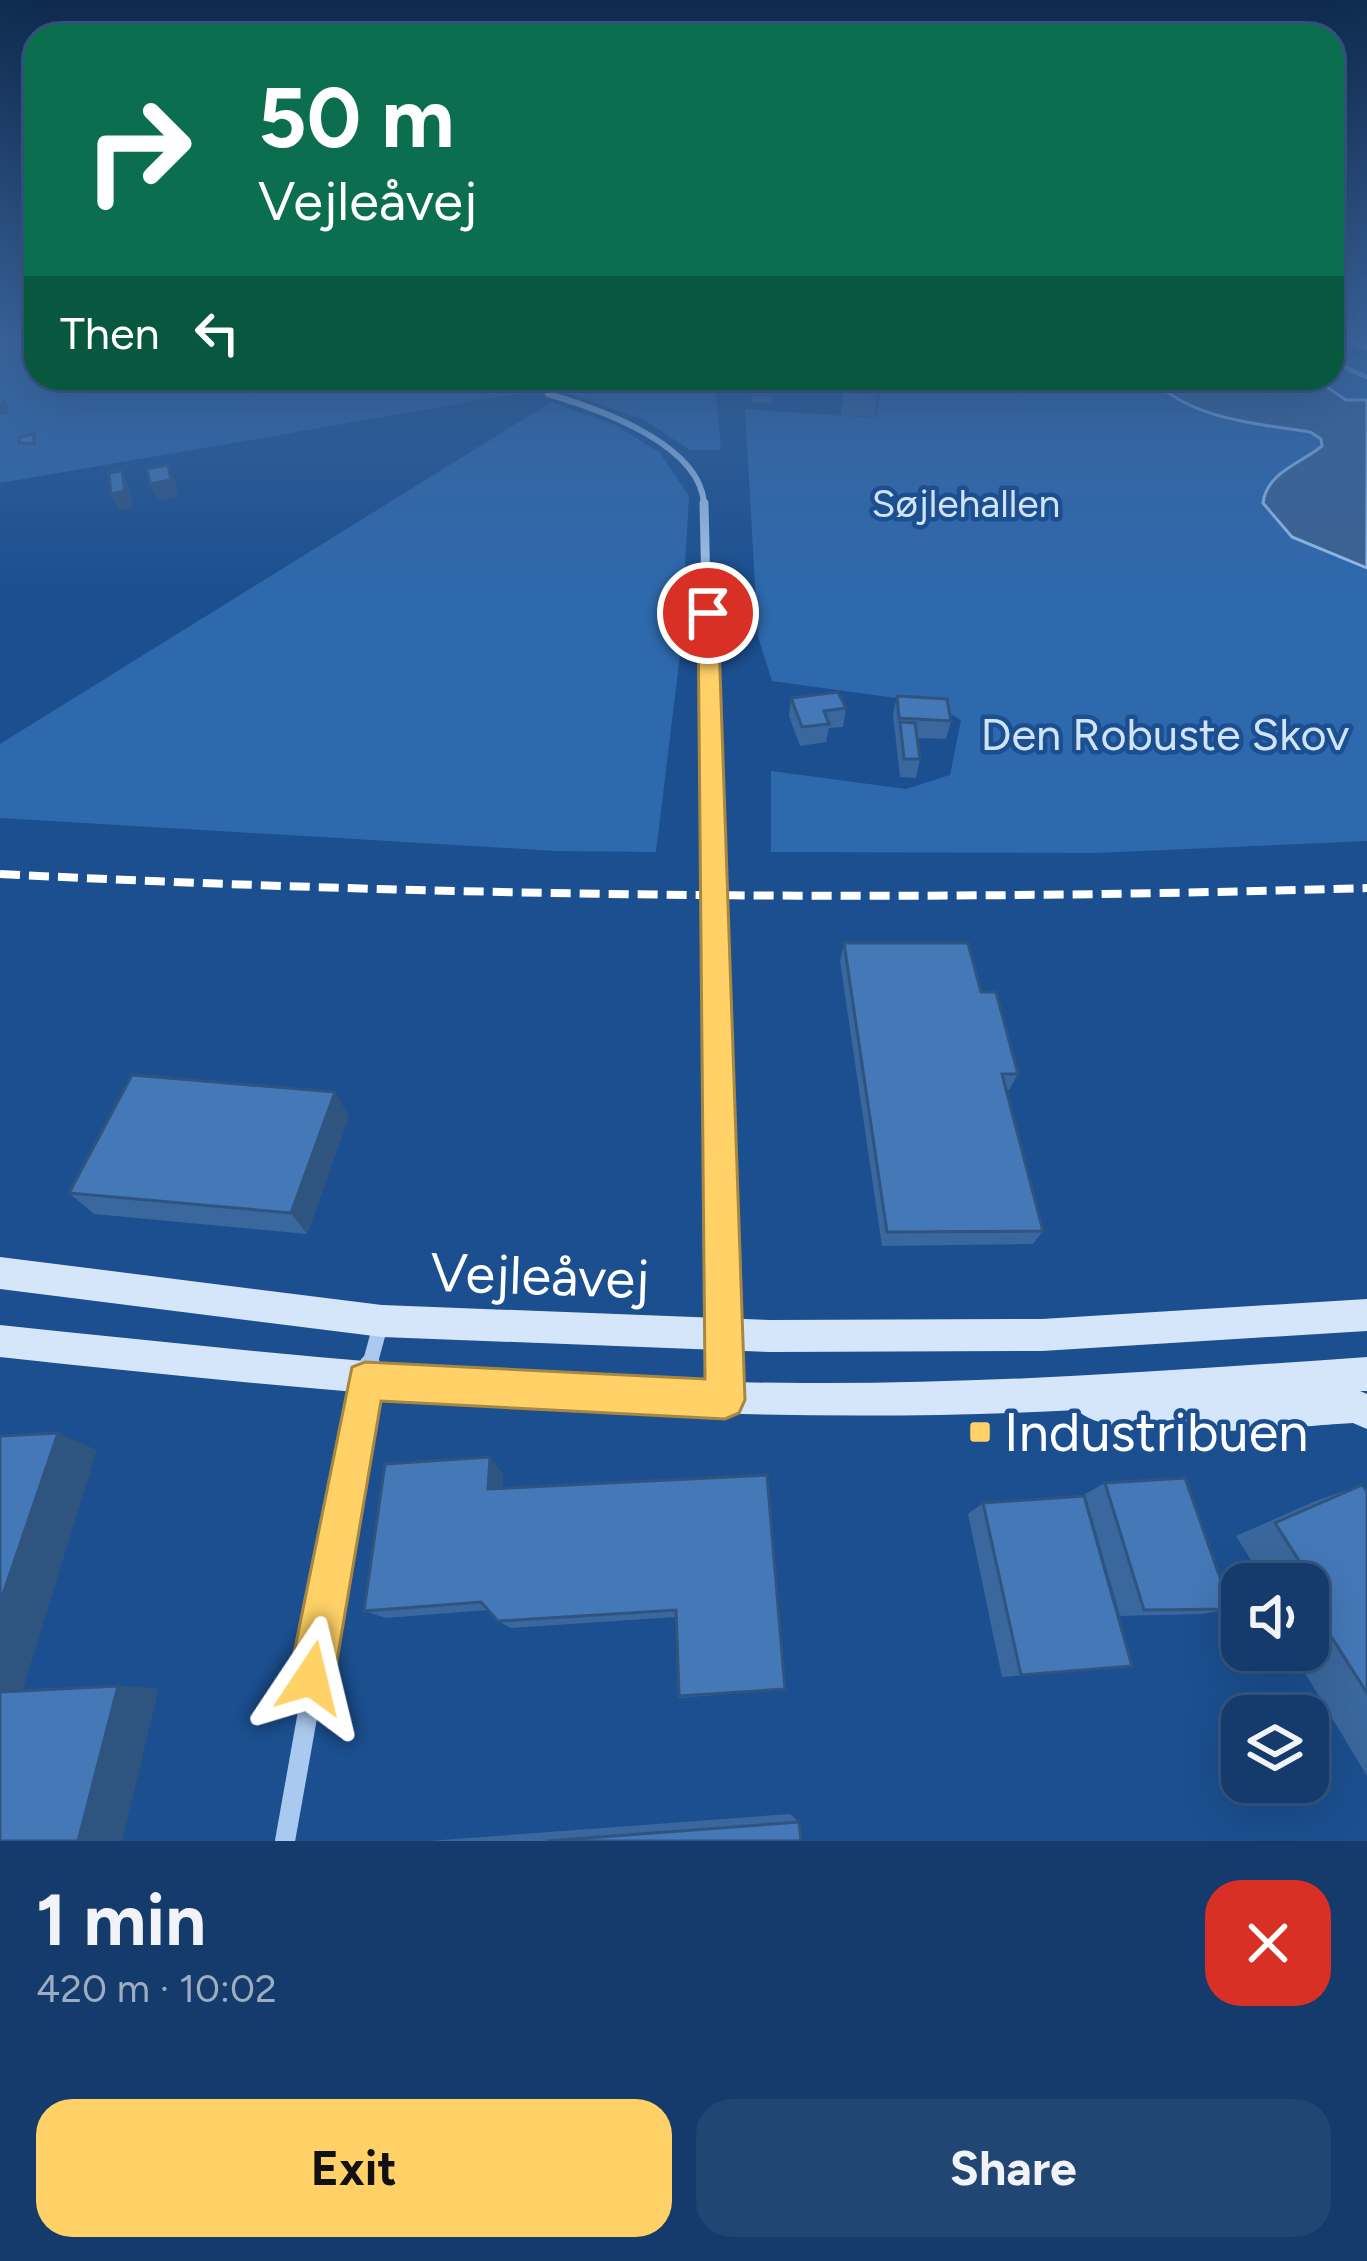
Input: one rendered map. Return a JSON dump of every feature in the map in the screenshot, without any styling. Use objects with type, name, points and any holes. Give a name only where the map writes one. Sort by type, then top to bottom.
[{"type":"street","points":[[633,425],[679,456],[704,494],[725,1400]]},
{"type":"street","name":"Vejleåvej","points":[[0,1273],[382,1321],[721,1334],[1042,1335],[1362,1325]]},
{"type":"street","points":[[285,1841],[365,1381],[382,1321]]},
{"type":"street","points":[[0,1341],[365,1381],[725,1400],[1066,1396],[1367,1374]]},
{"type":"street","points":[[1066,1396],[1144,1414],[1354,1406],[1367,1412]]},
{"type":"green space","points":[[0,425],[337,425],[0,483]]},
{"type":"green space","points":[[514,425],[616,425],[660,453],[689,496],[680,655],[656,852],[557,851],[0,818],[0,744]]},
{"type":"green space","points":[[652,425],[719,425],[721,450],[690,450]]},
{"type":"green space","points":[[746,425],[1265,425],[1310,432],[1322,440],[1322,446],[1272,478],[1292,537],[1367,568],[1367,841],[1096,853],[771,852],[771,771],[906,789],[950,775],[961,720],[932,703],[772,681],[758,637]]},
{"type":"shaded area","points":[[1265,425],[1367,425],[1367,568],[1292,537],[1263,503],[1271,484],[1322,446],[1321,439],[1310,432]]},
{"type":"building","points":[[34,434],[34,444],[19,443],[19,437]]},
{"type":"building","points":[[168,465],[171,480],[150,484],[147,469]]},
{"type":"building","points":[[122,471],[125,491],[111,494],[109,473]]},
{"type":"building","points":[[838,692],[846,708],[824,711],[829,724],[802,727],[791,698]]},
{"type":"building","points":[[897,696],[947,699],[951,721],[899,718]]},
{"type":"building","points":[[900,722],[915,723],[920,759],[904,759]]},
{"type":"building","points":[[844,943],[968,943],[981,992],[996,992],[1018,1074],[1002,1074],[1043,1231],[887,1232]]},
{"type":"building","points":[[132,1075],[335,1092],[291,1213],[69,1193]]},
{"type":"building","points":[[58,1433],[0,1603],[0,1436]]},
{"type":"building","points":[[490,1457],[488,1489],[767,1475],[785,1689],[679,1696],[676,1610],[498,1621],[481,1602],[364,1611],[385,1464]]},
{"type":"building","points":[[1185,1478],[1221,1581],[1221,1609],[1144,1610],[1105,1483]]},
{"type":"building","points":[[1362,1485],[1367,1491],[1367,1693],[1329,1633],[1329,1563],[1301,1563],[1275,1523]]},
{"type":"building","points":[[1084,1496],[1132,1666],[1021,1675],[983,1503]]},
{"type":"building","points":[[118,1686],[78,1841],[0,1841],[0,1692]]},
{"type":"building","points":[[799,1822],[801,1841],[547,1841]]},
{"type":"railway","points":[[0,874],[684,895],[1367,888]]},
{"type":"place","name":"Industribuen","points":[[980,1432]]},
{"type":"route","points":[[311,1678],[365,1381],[725,1400],[708,613]]},
{"type":"park label","name":"Søjlehallen","points":[[966,503]]},
{"type":"park label","name":"Den Robuste Skov","points":[[1165,734]]}]
